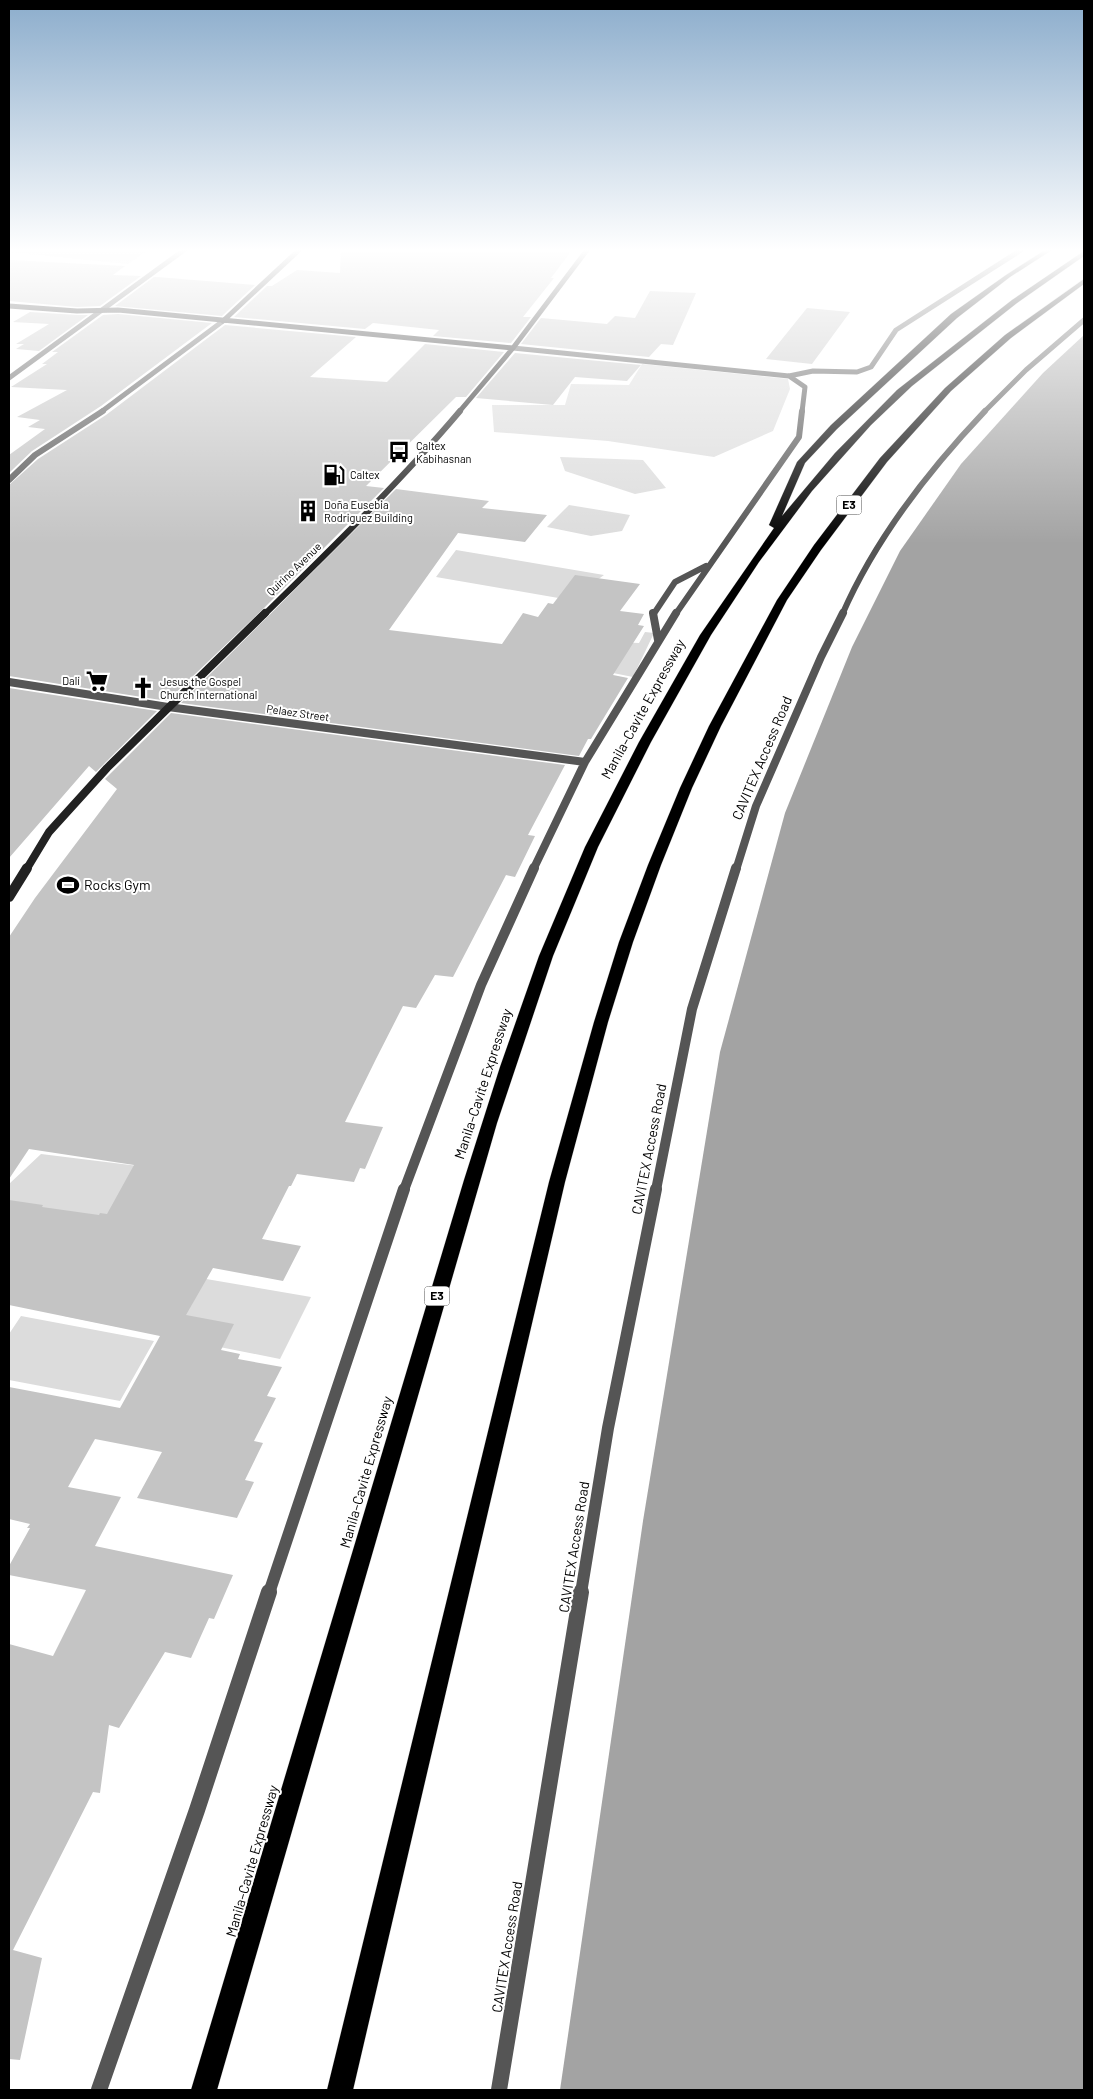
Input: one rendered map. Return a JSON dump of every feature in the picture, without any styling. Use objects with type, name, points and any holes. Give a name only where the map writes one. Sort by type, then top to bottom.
[{"type":"highway","points":[[767,542],[801,462],[834,427],[919,348]]},
{"type":"highway","name":"Manila–Cavite Expressway","points":[[204,2090],[479,1155],[548,952],[585,863],[642,748],[704,638],[767,542],[829,466],[899,393],[955,348]]},
{"type":"highway","name":"E3","points":[[340,2090],[564,1156],[622,956],[652,871],[686,788],[755,648],[771,625],[780,604],[816,550],[872,475],[928,410],[964,373],[994,348]]},
{"type":"main road","name":"Quirino Avenue","points":[[9,897],[49,832],[107,768],[388,490],[442,432],[513,348]]},
{"type":"street","points":[[9,378],[50,348]]},
{"type":"street","points":[[9,480],[35,455],[94,417],[187,348]]},
{"type":"street","points":[[513,348],[789,376],[813,371],[857,372],[871,367],[884,348]]},
{"type":"street","name":"CAVITEX Access Road","points":[[499,2090],[608,1428],[680,1068],[692,1009],[756,806],[821,658],[831,642],[843,613],[878,548],[963,434],[1031,363],[1050,348]]},
{"type":"street","points":[[99,2090],[197,1810],[395,1214],[481,985],[531,874],[585,762],[658,640],[707,566],[799,437],[805,387],[789,376]]},
{"type":"street","points":[[658,640],[653,614],[675,582],[707,566]]},
{"type":"street","name":"Pelaez Street","points":[[9,682],[168,707],[585,762]]},
{"type":"shaded area","points":[[1070,348],[1084,348],[1084,2090],[560,2090],[643,1521],[720,1052],[785,813],[852,647],[900,551],[961,464],[1043,373]]},
{"type":"shaded area","points":[[642,364],[788,379],[790,389],[773,431],[714,457],[608,441],[494,432],[492,405],[565,405],[571,384],[629,385]]},
{"type":"shaded area","points":[[560,457],[643,460],[666,488],[635,494],[565,471]]},
{"type":"shaded area","points":[[569,505],[630,515],[622,531],[591,536],[547,527]]},
{"type":"shaded area","points":[[456,550],[604,575],[570,600],[436,577]]},
{"type":"shaded area","points":[[645,632],[654,633],[633,677],[603,671],[615,642],[639,643]]},
{"type":"shaded area","points":[[41,1154],[261,1181],[205,1273],[9,1221],[9,1184]]},
{"type":"shaded area","points":[[101,1261],[311,1297],[280,1359],[64,1316]]},
{"type":"shaded area","points":[[21,1316],[154,1341],[120,1401],[9,1380],[9,1334]]},
{"type":"building","points":[[18,348],[43,348],[39,351],[16,349]]},
{"type":"building","points":[[58,348],[179,348],[101,406],[32,451],[9,473],[9,455],[45,429],[28,427],[40,420],[17,417],[67,390],[11,387],[47,364],[42,364],[58,352],[52,352]]},
{"type":"building","points":[[195,348],[343,348],[310,377],[387,382],[421,348],[464,348],[504,352],[466,397],[456,397],[366,486],[384,488],[264,608],[167,701],[9,676],[9,485],[38,459],[106,415]]},
{"type":"building","points":[[560,348],[657,348],[649,357]]},
{"type":"building","points":[[775,348],[824,348],[812,364],[766,359]]},
{"type":"building","points":[[515,353],[641,365],[627,381],[575,377],[553,405],[476,398]]},
{"type":"building","points":[[396,489],[489,501],[482,508],[547,515],[525,542],[458,533],[389,630],[502,644],[523,613],[538,617],[548,603],[553,604],[575,575],[640,584],[620,611],[644,614],[638,625],[644,626],[613,675],[628,678],[579,756],[181,703]]},
{"type":"building","points":[[9,688],[157,711],[96,772],[89,766],[9,858]]},
{"type":"building","points":[[171,713],[565,765],[528,835],[535,836],[515,877],[506,875],[453,977],[435,975],[416,1008],[403,1006],[376,1059],[345,1122],[383,1127],[365,1169],[360,1168],[354,1182],[297,1174],[262,1239],[301,1246],[283,1281],[213,1268],[186,1315],[234,1324],[221,1350],[240,1354],[238,1359],[282,1367],[267,1396],[276,1398],[254,1441],[263,1443],[245,1480],[254,1482],[237,1518],[137,1498],[162,1452],[95,1439],[68,1487],[121,1497],[95,1546],[233,1575],[214,1619],[209,1618],[191,1658],[165,1652],[119,1728],[109,1725],[100,1793],[93,1792],[13,1950],[42,1958],[20,2060],[9,2059],[9,1644],[53,1656],[86,1590],[9,1575],[9,1566],[30,1528],[27,1528],[30,1524],[9,1519],[9,1387],[120,1408],[160,1336],[9,1305],[9,1200],[43,1205],[42,1207],[99,1215],[100,1213],[107,1214],[134,1165],[29,1149],[9,1179],[9,937],[35,898],[117,789],[105,779]]},
{"type":"place","name":"Caltex Kabihasnan","points":[[399,452]]},
{"type":"place","name":"Caltex","points":[[334,475]]},
{"type":"place","name":"Doña Eusebia Rodriguez Building","points":[[308,511]]},
{"type":"place","name":"Dali","points":[[97,681]]},
{"type":"place","name":"Jesus the Gospel Church International","points":[[143,688]]},
{"type":"place","name":"Rocks Gym","points":[[68,885]]}]
